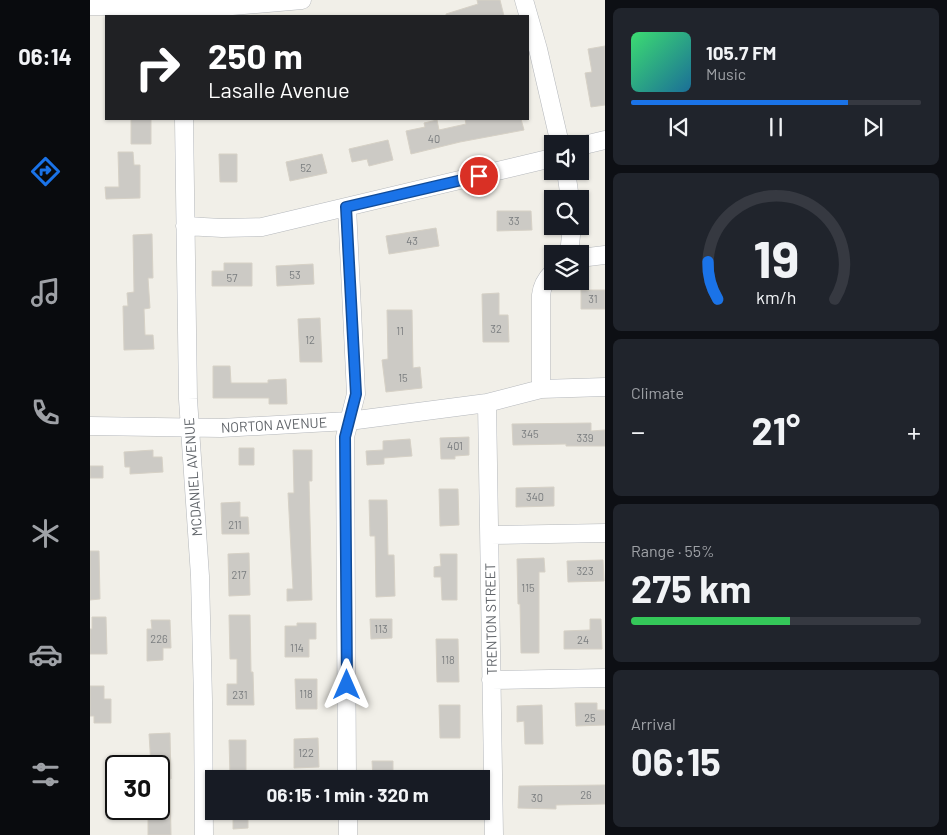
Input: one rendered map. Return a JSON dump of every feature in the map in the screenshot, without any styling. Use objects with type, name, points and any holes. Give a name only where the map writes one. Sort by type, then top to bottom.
[{"type":"street","points":[[90,6],[232,6],[302,0]]},
{"type":"street","points":[[524,0],[528,15]]},
{"type":"street","points":[[529,18],[558,135]]},
{"type":"street","name":"MCDANIEL AVENUE","points":[[184,120],[189,428],[200,576],[204,835]]},
{"type":"street","points":[[589,144],[604,140]]},
{"type":"street","points":[[185,226],[222,228],[262,227],[544,160]]},
{"type":"street","points":[[346,207],[356,394],[345,437],[348,770]]},
{"type":"street","points":[[589,257],[604,256]]},
{"type":"street","points":[[541,389],[541,295],[544,284]]},
{"type":"street","name":"NORTON AVENUE","points":[[90,426],[221,428],[349,421],[487,403],[541,389],[604,387]]},
{"type":"street","name":"TRENTON STREET","points":[[487,403],[494,835]]},
{"type":"street","points":[[490,535],[604,533]]},
{"type":"street","points":[[491,680],[604,678]]},
{"type":"street","points":[[348,820],[348,835]]},
{"type":"building","points":[[477,0],[500,0],[504,15],[446,15],[446,14],[478,4]]},
{"type":"building","points":[[605,46],[605,105],[591,107],[585,73],[592,72],[588,49]]},
{"type":"building","points":[[131,120],[151,120],[151,144],[131,144]]},
{"type":"building","points":[[437,120],[439,130],[466,124],[465,120],[521,120],[524,130],[460,142],[411,154],[406,131],[425,127],[424,123]]},
{"type":"building","points":[[388,140],[393,160],[369,166],[367,159],[352,162],[349,149]]},
{"type":"building","points":[[118,152],[133,152],[134,165],[140,165],[140,198],[106,199],[105,187],[119,187]]},
{"type":"building","points":[[219,154],[237,154],[237,182],[220,182]]},
{"type":"building","points":[[322,154],[327,173],[290,181],[286,162]]},
{"type":"building","points":[[497,211],[531,211],[532,230],[497,231]]},
{"type":"building","points":[[436,228],[439,246],[389,254],[386,236]]},
{"type":"building","points":[[152,234],[153,278],[148,278],[150,308],[144,309],[145,335],[153,335],[154,349],[124,350],[123,306],[128,306],[127,293],[134,292],[133,235]]},
{"type":"building","points":[[224,263],[252,263],[252,286],[212,286],[212,271],[224,271]]},
{"type":"building","points":[[313,264],[314,284],[277,286],[276,266]]},
{"type":"building","points":[[581,290],[605,290],[605,309],[581,309]]},
{"type":"building","points":[[499,293],[499,315],[508,315],[509,342],[483,342],[482,294]]},
{"type":"building","points":[[387,310],[412,310],[413,368],[420,367],[422,388],[386,392],[382,360],[388,359]]},
{"type":"building","points":[[320,318],[322,362],[300,362],[298,319]]},
{"type":"building","points":[[213,366],[230,366],[231,383],[268,383],[268,380],[286,379],[287,404],[269,404],[269,398],[213,398]]},
{"type":"building","points":[[591,423],[591,431],[605,430],[605,446],[566,446],[566,444],[513,445],[512,424]]},
{"type":"building","points":[[469,437],[469,455],[455,456],[455,459],[441,459],[440,438]]},
{"type":"building","points":[[410,439],[412,456],[384,458],[384,464],[367,465],[366,451],[383,450],[383,441]]},
{"type":"building","points":[[239,448],[254,448],[254,465],[239,465]]},
{"type":"building","points":[[153,450],[153,457],[162,457],[163,472],[130,474],[130,467],[125,467],[124,452]]},
{"type":"building","points":[[293,450],[312,450],[312,481],[309,481],[312,600],[287,601],[287,589],[293,589],[288,493],[294,493]]},
{"type":"building","points":[[90,466],[103,466],[103,478],[90,478]]},
{"type":"building","points":[[554,487],[554,506],[516,507],[516,488]]},
{"type":"building","points":[[439,489],[458,489],[459,525],[440,526]]},
{"type":"building","points":[[369,500],[387,500],[388,555],[394,555],[395,596],[376,597],[375,536],[370,536]]},
{"type":"building","points":[[240,502],[240,517],[248,517],[249,534],[222,534],[221,503]]},
{"type":"building","points":[[90,551],[99,551],[100,599],[90,600]]},
{"type":"building","points":[[249,553],[250,595],[229,596],[228,554]]},
{"type":"building","points":[[440,554],[457,554],[457,600],[442,600],[441,577],[434,577],[434,567],[441,566]]},
{"type":"building","points":[[544,558],[545,572],[539,572],[539,653],[521,653],[517,559]]},
{"type":"building","points":[[603,560],[604,581],[568,582],[567,561]]},
{"type":"building","points":[[229,615],[250,615],[251,672],[253,672],[254,705],[227,705],[227,684],[237,684],[237,659],[230,659]]},
{"type":"building","points":[[92,617],[106,617],[107,654],[90,654]]},
{"type":"building","points":[[370,619],[392,619],[392,638],[371,639]]},
{"type":"building","points":[[590,619],[601,619],[602,649],[564,649],[564,631],[590,630]]},
{"type":"building","points":[[151,620],[170,620],[171,648],[163,648],[163,660],[147,661],[147,629],[152,629]]},
{"type":"building","points":[[297,623],[316,623],[316,639],[309,639],[309,657],[285,657],[285,626],[297,626]]},
{"type":"building","points":[[436,639],[458,639],[459,682],[437,682]]},
{"type":"building","points":[[295,679],[317,679],[317,709],[296,709]]},
{"type":"building","points":[[90,686],[104,686],[104,699],[111,699],[111,723],[94,723],[94,716],[90,716]]},
{"type":"building","points":[[575,703],[597,703],[597,710],[605,710],[605,725],[576,726]]},
{"type":"building","points":[[439,705],[460,705],[460,738],[440,738]]},
{"type":"building","points":[[542,705],[543,744],[525,744],[524,721],[517,722],[517,706]]},
{"type":"building","points":[[170,733],[171,779],[170,755],[150,755],[149,734]]},
{"type":"building","points":[[318,738],[319,767],[294,768],[294,739]]},
{"type":"building","points":[[229,740],[246,740],[246,770],[230,770]]},
{"type":"building","points":[[372,761],[393,761],[393,770],[372,770]]},
{"type":"building","points":[[170,779],[171,835],[148,835],[148,820],[170,820]]},
{"type":"building","points":[[605,785],[605,804],[556,805],[556,809],[518,808],[519,786]]},
{"type":"building","points":[[233,820],[248,820],[248,828],[233,829]]},
{"type":"route","points":[[347,685],[345,437],[356,394],[346,207],[479,176]]}]
